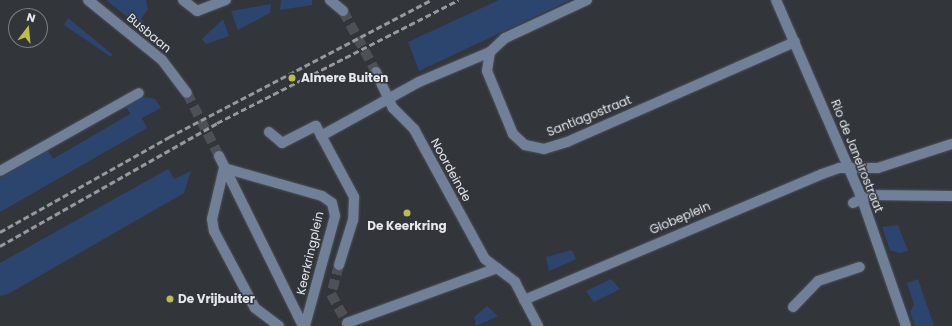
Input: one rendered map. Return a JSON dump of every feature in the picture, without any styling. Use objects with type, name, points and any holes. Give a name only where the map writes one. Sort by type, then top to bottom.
[{"type":"street","name":"Busbaan","points":[[88,0],[162,60],[187,93]]},
{"type":"street","points":[[183,0],[197,11],[226,0]]},
{"type":"street","points":[[330,0],[343,11],[339,0]]},
{"type":"street","points":[[321,136],[390,98],[490,52],[505,38],[588,0]]},
{"type":"street","name":"Rio de Janeirostraat","points":[[776,0],[848,168],[857,201],[906,326]]},
{"type":"street","name":"Santiagostraat","points":[[490,52],[487,71],[513,134],[525,145],[544,149],[794,42]]},
{"type":"street","name":"Noordeinde","points":[[376,72],[390,98],[393,108],[414,129],[485,258],[497,268]]},
{"type":"street","points":[[0,171],[139,93]]},
{"type":"street","points":[[269,132],[282,142],[316,126],[354,197],[353,220],[339,265]]},
{"type":"street","name":"Globeplein","points":[[524,300],[814,176],[848,168],[878,168],[952,144]]},
{"type":"street","points":[[219,156],[224,168],[212,219],[214,231],[255,308],[280,326]]},
{"type":"street","name":"Keerkringplein","points":[[224,168],[304,326]]},
{"type":"street","name":"Keerkringplein","points":[[224,168],[322,196],[332,203],[335,216],[304,326]]},
{"type":"street","points":[[857,201],[870,196],[952,196]]},
{"type":"street","points":[[793,307],[818,281],[860,267]]},
{"type":"street","points":[[346,322],[497,268],[515,282],[538,326]]},
{"type":"shaded area","points":[[106,0],[146,0],[148,9],[141,19],[144,22],[140,27]]},
{"type":"shaded area","points":[[281,0],[312,0],[312,5],[280,10]]},
{"type":"shaded area","points":[[499,0],[570,0],[419,71],[408,42]]},
{"type":"shaded area","points":[[271,4],[270,13],[238,30],[231,11]]},
{"type":"shaded area","points":[[68,18],[112,54],[111,57],[64,25]]},
{"type":"shaded area","points":[[223,19],[229,36],[206,44],[202,39]]},
{"type":"shaded area","points":[[145,97],[155,99],[161,108],[142,118],[147,128],[0,212],[0,178],[48,151],[53,159],[130,114],[126,107]]},
{"type":"shaded area","points":[[168,169],[174,179],[191,171],[184,193],[8,294],[0,296],[0,263]]},
{"type":"shaded area","points":[[898,225],[908,251],[899,253],[890,250],[882,227]]},
{"type":"shaded area","points":[[572,250],[576,259],[549,271],[546,257]]},
{"type":"shaded area","points":[[611,279],[620,289],[594,302],[586,291]]},
{"type":"shaded area","points":[[918,279],[934,326],[915,326],[910,312],[914,305],[907,283]]},
{"type":"shaded area","points":[[487,306],[498,316],[476,326],[474,317]]},
{"type":"tunnel","points":[[343,11],[376,72]]},
{"type":"tunnel","points":[[187,93],[219,156]]},
{"type":"tunnel","points":[[339,265],[331,294],[344,317]]},
{"type":"railway","points":[[0,232],[169,137],[431,0]]},
{"type":"railway","points":[[0,246],[217,123],[458,0]]},
{"type":"place","name":"Almere Buiten","points":[[292,78]]},
{"type":"place","name":"De Keerkring","points":[[407,213]]},
{"type":"place","name":"De Vrijbuiter","points":[[170,299]]}]
